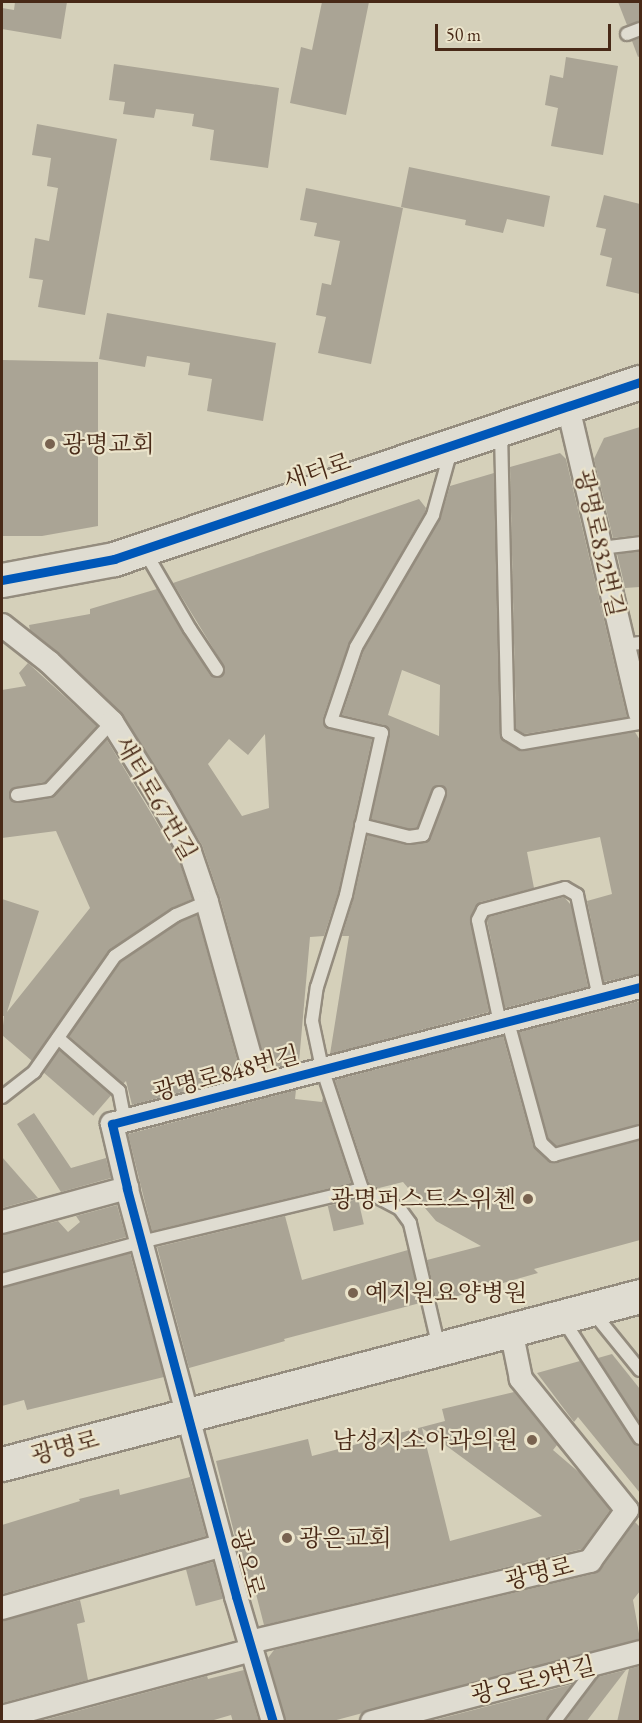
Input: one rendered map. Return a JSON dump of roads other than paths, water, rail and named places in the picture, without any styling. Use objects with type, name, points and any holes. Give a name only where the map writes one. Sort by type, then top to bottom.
[{"type":"street","name":"새터로","points":[[2,580],[114,559],[640,382]]},
{"type":"street","name":"광명로832번길","points":[[568,407],[601,548],[632,644],[640,713]]},
{"type":"street","name":"새터로67번길","points":[[2,625],[48,662],[112,722],[160,798],[190,852],[207,902],[258,1085]]},
{"type":"street","name":"광명로848번길","points":[[189,1415],[141,1242],[112,1124],[640,987]]},
{"type":"street","points":[[2,1222],[127,1188]]},
{"type":"street","name":"광명로","points":[[2,1464],[640,1296]]},
{"type":"street","name":"광명로","points":[[251,1646],[590,1560],[627,1510],[521,1379],[511,1330]]},
{"type":"street","name":"광오로","points":[[189,1415],[273,1722]]},
{"type":"street","name":"광오로","points":[[2,1608],[223,1545]]},
{"type":"street","points":[[2,1717],[251,1646]]},
{"type":"street","name":"광오로9번길","points":[[385,1720],[640,1652]]},
{"type":"lane","points":[[627,34],[640,29]]},
{"type":"lane","points":[[501,430],[508,734],[523,743],[640,723]]},
{"type":"lane","points":[[362,1189],[322,1068],[312,1021],[317,987],[346,895],[382,733],[331,721],[356,647],[433,515],[452,447]]},
{"type":"lane","points":[[601,548],[640,543]]},
{"type":"lane","points":[[144,549],[189,629],[217,670]]},
{"type":"lane","points":[[16,795],[49,790],[112,722]]},
{"type":"lane","points":[[361,825],[409,837],[423,835],[439,793]]},
{"type":"lane","points":[[599,998],[577,895],[565,888],[483,910],[478,920],[504,1022],[541,1143],[554,1155],[640,1132]]},
{"type":"lane","points":[[2,1097],[34,1072],[115,956],[176,915],[207,902]]},
{"type":"lane","points":[[58,1038],[119,1091],[124,1121]]},
{"type":"lane","points":[[2,1280],[141,1242],[362,1189],[400,1209],[410,1223],[439,1349]]},
{"type":"lane","points":[[576,1313],[640,1370]]},
{"type":"lane","points":[[576,1313],[640,1438]]},
{"type":"lane","points":[[554,1722],[599,1663]]},
{"type":"place","name":"광명교회","points":[[50,444]]},
{"type":"place","name":"광명퍼스트스위첸","points":[[528,1199]]},
{"type":"place","name":"예지원요양병원","points":[[353,1293]]},
{"type":"place","name":"남성지소아과의원","points":[[532,1440]]},
{"type":"place","name":"광은교회","points":[[287,1538]]}]
